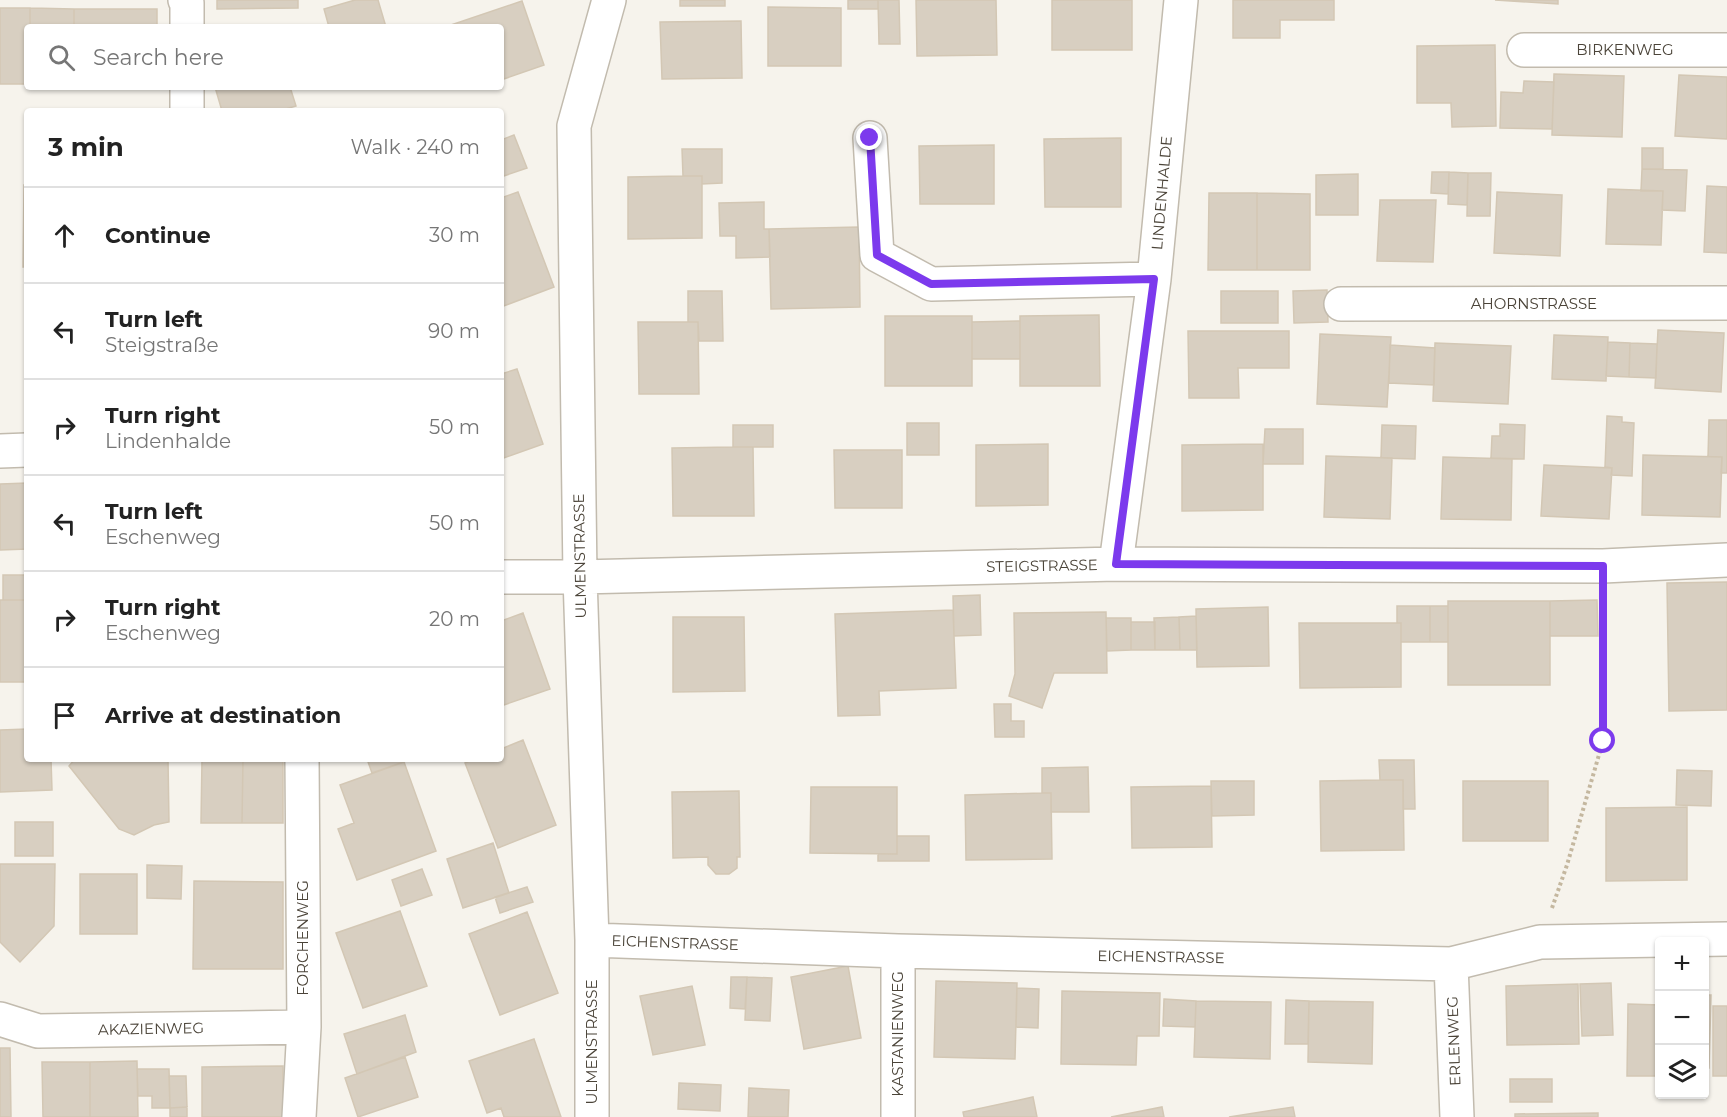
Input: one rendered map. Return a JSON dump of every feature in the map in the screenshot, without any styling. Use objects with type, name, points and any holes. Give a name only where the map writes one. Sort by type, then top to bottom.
[{"type":"street","points":[[185,0],[187,24]]},
{"type":"street","name":"ULMENSTRASSE","points":[[592,1117],[592,940],[580,577],[574,126],[609,0]]},
{"type":"street","name":"LINDENHALDE","points":[[1116,564],[1154,279],[1181,0]]},
{"type":"street","name":"BIRKENWEG","points":[[1524,50],[1727,50]]},
{"type":"street","points":[[187,90],[187,108]]},
{"type":"street","points":[[870,138],[877,255],[931,284],[1154,279]]},
{"type":"street","name":"AHORNSTRASSE","points":[[1341,304],[1727,303]]},
{"type":"street","points":[[0,451],[24,450]]},
{"type":"street","name":"STEIGSTRASSE","points":[[504,577],[1116,564],[1603,566],[1727,560]]},
{"type":"street","name":"FORCHENWEG","points":[[299,1117],[303,1027],[302,762]]},
{"type":"street","name":"EICHENSTRASSE","points":[[592,940],[898,951],[1451,964],[1540,942],[1727,939]]},
{"type":"street","name":"KASTANIENWEG","points":[[898,951],[898,1117]]},
{"type":"street","name":"ERLENWEG","points":[[1451,964],[1457,1117]]},
{"type":"street","name":"AKAZIENWEG","points":[[0,1019],[38,1031],[303,1027]]},
{"type":"path","points":[[1540,942],[1567,865],[1603,741],[1603,566]]},
{"type":"building","points":[[217,0],[298,0],[298,8],[217,9]]},
{"type":"building","points":[[355,0],[378,0],[385,24],[328,24],[324,9]]},
{"type":"building","points":[[680,0],[725,0],[725,6],[680,6]]},
{"type":"building","points":[[848,0],[878,0],[878,9],[848,9]]},
{"type":"building","points":[[878,0],[899,0],[900,44],[879,44]]},
{"type":"building","points":[[916,0],[996,0],[997,55],[917,56]]},
{"type":"building","points":[[1052,0],[1132,0],[1132,50],[1052,50]]},
{"type":"building","points":[[1233,0],[1334,0],[1334,20],[1280,20],[1280,38],[1233,38]]},
{"type":"building","points":[[1495,0],[1558,0],[1558,4]]},
{"type":"building","points":[[522,1],[544,65],[504,79],[504,24],[454,24]]},
{"type":"building","points":[[768,7],[841,8],[841,66],[768,66]]},
{"type":"building","points":[[0,8],[30,8],[30,24],[24,24],[24,84],[0,84]]},
{"type":"building","points":[[30,8],[74,9],[74,24],[30,24]]},
{"type":"building","points":[[74,9],[157,9],[157,24],[74,24]]},
{"type":"building","points":[[741,21],[742,78],[662,79],[660,22]]},
{"type":"building","points":[[1495,45],[1496,126],[1452,127],[1451,103],[1417,103],[1417,46]]},
{"type":"building","points":[[1554,74],[1624,76],[1622,137],[1552,135]]},
{"type":"building","points":[[1679,75],[1727,77],[1727,139],[1675,136]]},
{"type":"building","points":[[1524,81],[1554,82],[1552,129],[1500,128],[1501,92],[1523,93]]},
{"type":"building","points":[[216,90],[291,90],[296,106],[289,108],[221,108]]},
{"type":"building","points":[[514,135],[527,168],[504,176],[504,139]]},
{"type":"building","points":[[1121,138],[1121,207],[1045,207],[1044,139]]},
{"type":"building","points":[[994,145],[994,204],[920,204],[919,146]]},
{"type":"building","points":[[1642,148],[1663,148],[1663,169],[1642,169]]},
{"type":"building","points":[[682,149],[722,149],[722,183],[702,184],[702,176],[683,176]]},
{"type":"building","points":[[1642,169],[1687,170],[1685,211],[1662,210],[1663,191],[1641,191]]},
{"type":"building","points":[[1432,172],[1449,172],[1448,194],[1431,193]]},
{"type":"building","points":[[1449,172],[1468,173],[1467,205],[1448,204]]},
{"type":"building","points":[[1468,173],[1491,173],[1490,216],[1467,216]]},
{"type":"building","points":[[1358,174],[1358,215],[1316,215],[1316,175]]},
{"type":"building","points":[[702,176],[702,238],[628,239],[628,177]]},
{"type":"building","points":[[24,185],[24,267],[23,267]]},
{"type":"building","points":[[1707,186],[1727,187],[1727,253],[1704,252]]},
{"type":"building","points":[[1608,189],[1663,191],[1661,245],[1606,244]]},
{"type":"building","points":[[518,192],[554,287],[504,306],[504,197]]},
{"type":"building","points":[[1497,192],[1562,195],[1560,256],[1494,253]]},
{"type":"building","points":[[1209,193],[1257,193],[1257,270],[1208,270]]},
{"type":"building","points":[[1257,193],[1310,194],[1310,270],[1257,270]]},
{"type":"building","points":[[1380,200],[1436,200],[1433,262],[1377,261]]},
{"type":"building","points":[[764,202],[764,229],[769,229],[770,257],[736,258],[736,236],[720,236],[719,203]]},
{"type":"building","points":[[859,227],[860,307],[771,309],[769,229]]},
{"type":"building","points":[[1327,290],[1328,322],[1294,323],[1293,291]]},
{"type":"building","points":[[688,291],[722,291],[723,341],[699,341],[698,322],[688,322]]},
{"type":"building","points":[[1221,291],[1278,291],[1278,323],[1221,323]]},
{"type":"building","points":[[1099,315],[1100,386],[1020,386],[1020,316]]},
{"type":"building","points":[[885,316],[972,316],[972,386],[885,386]]},
{"type":"building","points":[[1020,321],[1020,359],[972,359],[972,322]]},
{"type":"building","points":[[638,322],[698,322],[699,394],[639,394]]},
{"type":"building","points":[[1658,330],[1724,333],[1721,392],[1655,388]]},
{"type":"building","points":[[1188,331],[1289,331],[1289,368],[1238,368],[1239,398],[1189,398]]},
{"type":"building","points":[[1320,334],[1391,337],[1387,407],[1317,404]]},
{"type":"building","points":[[1554,335],[1608,337],[1606,381],[1552,379]]},
{"type":"building","points":[[1608,342],[1630,343],[1629,377],[1606,376]]},
{"type":"building","points":[[1435,343],[1511,346],[1508,404],[1433,401]]},
{"type":"building","points":[[1630,343],[1657,344],[1656,378],[1629,377]]},
{"type":"building","points":[[1390,345],[1435,348],[1434,385],[1389,383]]},
{"type":"building","points":[[517,369],[543,444],[504,458],[504,373]]},
{"type":"building","points":[[1607,416],[1622,417],[1622,422],[1634,423],[1632,476],[1611,475],[1612,468],[1605,467]]},
{"type":"building","points":[[1709,420],[1727,420],[1727,473],[1721,473],[1722,457],[1708,457]]},
{"type":"building","points":[[907,423],[939,423],[939,455],[907,455]]},
{"type":"building","points":[[1500,424],[1525,425],[1524,459],[1491,458],[1492,436],[1500,436]]},
{"type":"building","points":[[733,425],[773,425],[773,447],[733,447]]},
{"type":"building","points":[[1382,425],[1416,426],[1415,459],[1381,458]]},
{"type":"building","points":[[1265,429],[1303,429],[1303,464],[1263,464]]},
{"type":"building","points":[[1048,444],[1048,505],[976,506],[976,445]]},
{"type":"building","points":[[1263,444],[1263,510],[1182,511],[1182,445]]},
{"type":"building","points":[[753,447],[754,516],[673,516],[672,448]]},
{"type":"building","points":[[834,450],[902,450],[902,508],[835,508]]},
{"type":"building","points":[[1643,455],[1722,457],[1720,517],[1642,515]]},
{"type":"building","points":[[1326,456],[1392,458],[1390,519],[1324,517]]},
{"type":"building","points":[[1443,457],[1512,459],[1511,520],[1441,519]]},
{"type":"building","points":[[1544,465],[1612,468],[1609,519],[1541,516]]},
{"type":"building","points":[[24,483],[24,549],[0,550],[0,484]]},
{"type":"building","points":[[3,575],[24,575],[24,600],[3,600]]},
{"type":"building","points":[[1727,582],[1727,710],[1669,711],[1667,583]]},
{"type":"building","points":[[980,595],[981,635],[954,636],[953,596]]},
{"type":"building","points":[[0,600],[24,600],[24,682],[0,682]]},
{"type":"building","points":[[1597,600],[1598,636],[1550,636],[1550,601]]},
{"type":"building","points":[[1448,601],[1550,601],[1550,685],[1448,685]]},
{"type":"building","points":[[1397,606],[1430,606],[1430,642],[1401,642],[1401,623],[1397,623]]},
{"type":"building","points":[[1430,606],[1448,606],[1448,642],[1430,642]]},
{"type":"building","points":[[1268,607],[1269,666],[1197,667],[1196,609]]},
{"type":"building","points":[[953,610],[956,688],[879,691],[880,715],[838,716],[835,614]]},
{"type":"building","points":[[1106,612],[1107,673],[1054,673],[1042,708],[1009,696],[1015,674],[1014,613]]},
{"type":"building","points":[[523,613],[550,689],[504,705],[504,620]]},
{"type":"building","points":[[1196,616],[1197,650],[1180,650],[1179,617]]},
{"type":"building","points":[[673,617],[744,617],[745,691],[673,692]]},
{"type":"building","points":[[1179,617],[1180,650],[1155,650],[1154,618]]},
{"type":"building","points":[[1106,618],[1131,618],[1131,650],[1107,651]]},
{"type":"building","points":[[1131,622],[1155,622],[1155,650],[1131,650]]},
{"type":"building","points":[[1299,623],[1401,623],[1401,687],[1300,688]]},
{"type":"building","points":[[994,704],[1011,704],[1011,721],[1024,721],[1024,737],[995,737]]},
{"type":"building","points":[[24,729],[24,762],[51,762],[52,790],[0,792],[0,730]]},
{"type":"building","points":[[523,740],[556,825],[498,848],[465,763],[504,762],[504,748]]},
{"type":"building","points":[[1379,760],[1414,760],[1415,809],[1403,809],[1403,780],[1380,780]]},
{"type":"building","points":[[72,762],[168,762],[169,822],[154,825],[134,835],[119,829],[69,766]]},
{"type":"building","points":[[202,762],[243,762],[242,823],[201,823]]},
{"type":"building","points":[[243,762],[283,762],[283,823],[242,823]]},
{"type":"building","points":[[368,762],[403,762],[372,773]]},
{"type":"building","points":[[404,762],[436,851],[357,880],[338,829],[354,823],[340,785]]},
{"type":"building","points":[[1088,767],[1089,812],[1051,812],[1051,793],[1042,793],[1042,768]]},
{"type":"building","points":[[1677,770],[1712,771],[1711,806],[1676,805]]},
{"type":"building","points":[[1403,780],[1404,850],[1321,851],[1320,781]]},
{"type":"building","points":[[1211,781],[1254,781],[1254,815],[1212,816]]},
{"type":"building","points":[[1463,781],[1548,781],[1548,841],[1463,841]]},
{"type":"building","points":[[1211,786],[1212,847],[1132,848],[1131,787]]},
{"type":"building","points":[[811,787],[897,787],[897,854],[810,853]]},
{"type":"building","points":[[739,791],[740,857],[737,857],[737,868],[729,874],[716,874],[708,865],[708,857],[673,858],[672,792]]},
{"type":"building","points":[[1051,793],[1052,859],[966,860],[965,795]]},
{"type":"building","points":[[1687,807],[1687,880],[1606,881],[1606,808]]},
{"type":"building","points":[[15,822],[53,822],[53,856],[15,856]]},
{"type":"building","points":[[897,836],[929,836],[929,861],[878,861],[878,854],[897,854]]},
{"type":"building","points":[[493,843],[509,893],[463,908],[447,859]]},
{"type":"building","points":[[0,864],[55,864],[54,926],[20,962],[0,942]]},
{"type":"building","points":[[147,865],[182,866],[181,899],[147,898]]},
{"type":"building","points":[[422,869],[432,895],[401,906],[392,880]]},
{"type":"building","points":[[80,874],[137,874],[137,934],[80,934]]},
{"type":"building","points":[[194,881],[283,882],[283,969],[193,969]]},
{"type":"building","points":[[527,887],[533,902],[500,913],[495,897]]},
{"type":"building","points":[[400,911],[427,986],[363,1008],[336,933]]},
{"type":"building","points":[[527,912],[558,993],[500,1015],[469,934]]},
{"type":"building","points":[[848,966],[861,1038],[804,1049],[791,977]]},
{"type":"building","points":[[731,977],[747,977],[745,1009],[730,1008]]},
{"type":"building","points":[[747,977],[772,978],[770,1021],[745,1020]]},
{"type":"building","points":[[936,981],[1017,983],[1015,1059],[934,1057]]},
{"type":"building","points":[[1611,983],[1613,1035],[1582,1036],[1580,984]]},
{"type":"building","points":[[1578,984],[1579,1044],[1507,1045],[1506,986]]},
{"type":"building","points":[[692,986],[705,1045],[653,1055],[640,996]]},
{"type":"building","points":[[1017,988],[1039,989],[1038,1028],[1016,1027]]},
{"type":"building","points":[[1062,991],[1160,993],[1159,1036],[1137,1036],[1136,1065],[1061,1064]]},
{"type":"building","points":[[1709,995],[1711,995],[1709,1068]]},
{"type":"building","points":[[1164,999],[1196,1001],[1195,1027],[1163,1026]]},
{"type":"building","points":[[1286,1000],[1309,1001],[1308,1044],[1285,1044]]},
{"type":"building","points":[[1196,1001],[1271,1002],[1270,1059],[1194,1057]]},
{"type":"building","points":[[1309,1001],[1373,1002],[1372,1064],[1308,1062]]},
{"type":"building","points":[[1628,1004],[1655,1005],[1655,1076],[1627,1076]]},
{"type":"building","points":[[1713,1006],[1727,1006],[1727,1076],[1713,1076]]},
{"type":"building","points":[[405,1015],[416,1052],[357,1074],[344,1034]]},
{"type":"building","points":[[534,1039],[561,1117],[504,1117],[501,1108],[487,1113],[469,1061]]},
{"type":"building","points":[[0,1048],[10,1048],[11,1117],[0,1117]]},
{"type":"building","points":[[405,1057],[418,1097],[358,1117],[345,1078]]},
{"type":"building","points":[[137,1061],[138,1117],[90,1117],[90,1062]]},
{"type":"building","points":[[42,1062],[90,1062],[90,1117],[43,1117]]},
{"type":"building","points":[[283,1066],[283,1117],[202,1117],[202,1067]]},
{"type":"building","points":[[137,1069],[169,1069],[170,1108],[152,1108],[152,1096],[138,1096]]},
{"type":"building","points":[[169,1076],[186,1076],[187,1107],[170,1108]]},
{"type":"building","points":[[1510,1079],[1552,1079],[1552,1102],[1510,1102]]},
{"type":"building","points":[[679,1083],[721,1085],[720,1111],[678,1109]]},
{"type":"building","points":[[749,1088],[789,1090],[788,1117],[748,1117]]},
{"type":"building","points":[[1033,1097],[1037,1117],[964,1117],[963,1112]]},
{"type":"building","points":[[187,1107],[187,1117],[170,1117],[170,1108]]},
{"type":"building","points":[[1162,1107],[1164,1117],[1111,1117]]},
{"type":"building","points":[[1293,1107],[1295,1117],[1229,1117]]},
{"type":"building","points":[[1598,1113],[1598,1117],[1515,1117],[1515,1114]]},
{"type":"route","points":[[870,138],[877,255],[931,284],[1154,279],[1116,564],[1603,566],[1603,741]]}]
